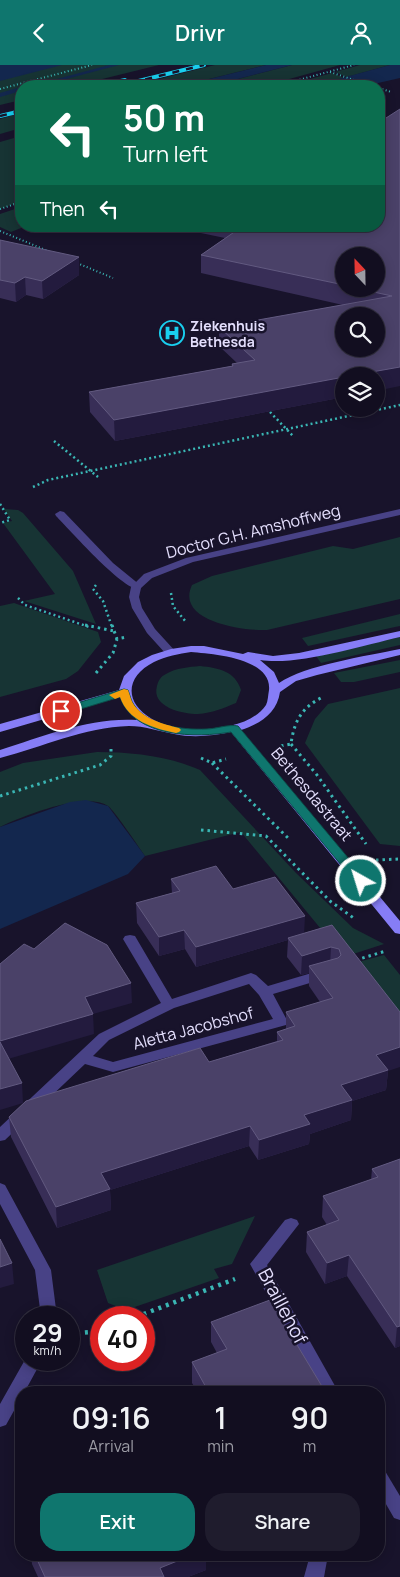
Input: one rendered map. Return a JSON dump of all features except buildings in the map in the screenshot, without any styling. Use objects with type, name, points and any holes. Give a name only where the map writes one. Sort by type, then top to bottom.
[{"type":"street","name":"Doctor G.H. Amshoffweg","points":[[136,587],[148,576],[190,560],[400,512]]},
{"type":"street","points":[[60,514],[109,565],[136,587],[134,597],[137,608],[150,631],[170,653]]},
{"type":"street","points":[[156,725],[139,716],[128,705],[124,692],[127,680],[136,668],[151,659],[192,649],[214,650],[273,659],[299,656],[400,634]]},
{"type":"street","points":[[276,690],[292,679],[314,672],[400,653]]},
{"type":"street","points":[[0,754],[110,724],[124,722],[156,725],[180,731],[207,733],[234,729],[257,719],[271,705],[276,690],[273,679],[264,669],[252,660],[235,654]]},
{"type":"street","points":[[0,728],[124,692]]},
{"type":"street","name":"Bethesdastraat","points":[[234,729],[400,930]]},
{"type":"street","name":"Aletta Jacobshof","points":[[130,939],[169,1005]]},
{"type":"street","name":"Aletta Jacobshof","points":[[266,992],[331,973]]},
{"type":"street","name":"Aletta Jacobshof","points":[[0,1136],[104,1037],[169,1005],[251,978],[266,992],[281,1022],[113,1067],[82,1058]]},
{"type":"street","points":[[0,1189],[43,1270],[48,1306]]},
{"type":"street","name":"Braillehof","points":[[291,1224],[258,1264],[327,1386]]},
{"type":"street","points":[[19,1386],[28,1371]]},
{"type":"street","points":[[0,1420],[15,1394]]},
{"type":"street","points":[[385,1486],[400,1512]]},
{"type":"street","points":[[315,1577],[318,1561]]},
{"type":"path","points":[[34,80],[92,65]]},
{"type":"path","points":[[298,80],[354,65]]},
{"type":"path","points":[[330,71],[354,80]]},
{"type":"path","points":[[0,89],[15,85]]},
{"type":"path","points":[[385,90],[391,92]]},
{"type":"path","points":[[0,209],[15,204]]},
{"type":"path","points":[[0,231],[52,253]]},
{"type":"path","points":[[77,263],[113,278]]},
{"type":"path","points":[[33,487],[48,480],[90,470],[400,405]]},
{"type":"path","points":[[270,412],[293,436]]},
{"type":"path","points":[[54,441],[98,477]]},
{"type":"path","points":[[0,504],[10,520],[0,523]]},
{"type":"path","points":[[109,565],[93,589],[103,601],[117,639]]},
{"type":"path","points":[[18,598],[25,605],[42,611],[96,629],[114,631]]},
{"type":"path","points":[[0,795],[100,765],[110,757],[112,751],[109,743]]},
{"type":"path","points":[[201,830],[266,836],[330,901],[356,920],[361,926]]},
{"type":"path","points":[[377,946],[382,952]]},
{"type":"path","points":[[331,973],[341,965],[391,950]]},
{"type":"path","points":[[155,1310],[260,1269]]},
{"type":"green space","points":[[0,65],[159,65],[98,80],[15,80],[15,101],[0,105]]},
{"type":"green space","points":[[215,65],[266,65],[205,80],[155,80]]},
{"type":"green space","points":[[292,65],[340,65],[286,80],[234,80]]},
{"type":"green space","points":[[360,65],[390,65],[347,77],[335,72]]},
{"type":"green space","points":[[332,73],[344,78],[336,80],[306,80]]},
{"type":"green space","points":[[15,115],[15,130],[0,134],[0,119]]},
{"type":"green space","points":[[15,138],[15,203],[0,209],[0,142]]},
{"type":"green space","points":[[15,209],[15,230],[11,232],[0,227],[0,214]]},
{"type":"green space","points":[[4,509],[18,510],[23,513],[73,571],[96,624],[24,601],[55,594],[3,523],[12,521]]},
{"type":"green space","points":[[400,537],[400,599],[267,630],[256,630],[228,626],[214,621],[202,615],[193,607],[189,597],[192,585],[212,576],[333,546],[353,549]]},
{"type":"green space","points":[[14,603],[98,632],[101,642],[78,671],[66,679],[0,697],[0,606]]},
{"type":"green space","points":[[400,614],[400,626],[308,646],[302,638]]},
{"type":"green space","points":[[400,637],[400,645],[321,663],[316,656]]},
{"type":"green space","points":[[400,660],[400,672],[354,682],[341,682],[334,673]]},
{"type":"green space","points":[[200,666],[220,669],[235,679],[241,690],[236,703],[198,714],[176,711],[163,704],[156,693],[159,681],[163,676],[178,669]]},
{"type":"green space","points":[[400,688],[400,846],[380,844],[305,743],[315,719],[328,704]]},
{"type":"green space","points":[[97,752],[163,758],[200,770],[296,873],[353,928],[384,944],[344,957],[241,832],[145,856],[121,821],[108,806],[98,802],[85,801],[54,807],[0,827],[0,772],[23,763]]},
{"type":"green space","points":[[384,955],[400,975],[400,1033],[347,965]]},
{"type":"green space","points":[[255,1216],[232,1264],[214,1269],[219,1278],[138,1306],[116,1306],[108,1303],[97,1270]]},
{"type":"water","points":[[0,65],[62,65],[0,81]]},
{"type":"water","points":[[266,65],[292,65],[234,80],[205,80]]},
{"type":"water","points":[[390,65],[400,65],[400,78],[385,81],[335,80]]},
{"type":"water","points":[[86,800],[108,806],[145,856],[128,874],[0,929],[0,827],[70,802]]},
{"type":"waterway","points":[[57,80],[116,65]]},
{"type":"waterway","points":[[0,95],[15,91]]},
{"type":"railway","points":[[143,80],[204,65]]},
{"type":"railway","points":[[0,116],[15,112]]},
{"type":"slow traffic","points":[[115,695],[124,692],[128,705],[139,716],[156,725],[176,730]]},
{"type":"place","name":"Ziekenhuis Bethesda","points":[[172,333]]},
{"type":"route","points":[[61,711],[124,692],[128,705],[139,716],[156,725],[180,731],[207,733],[234,729],[361,881]]}]
